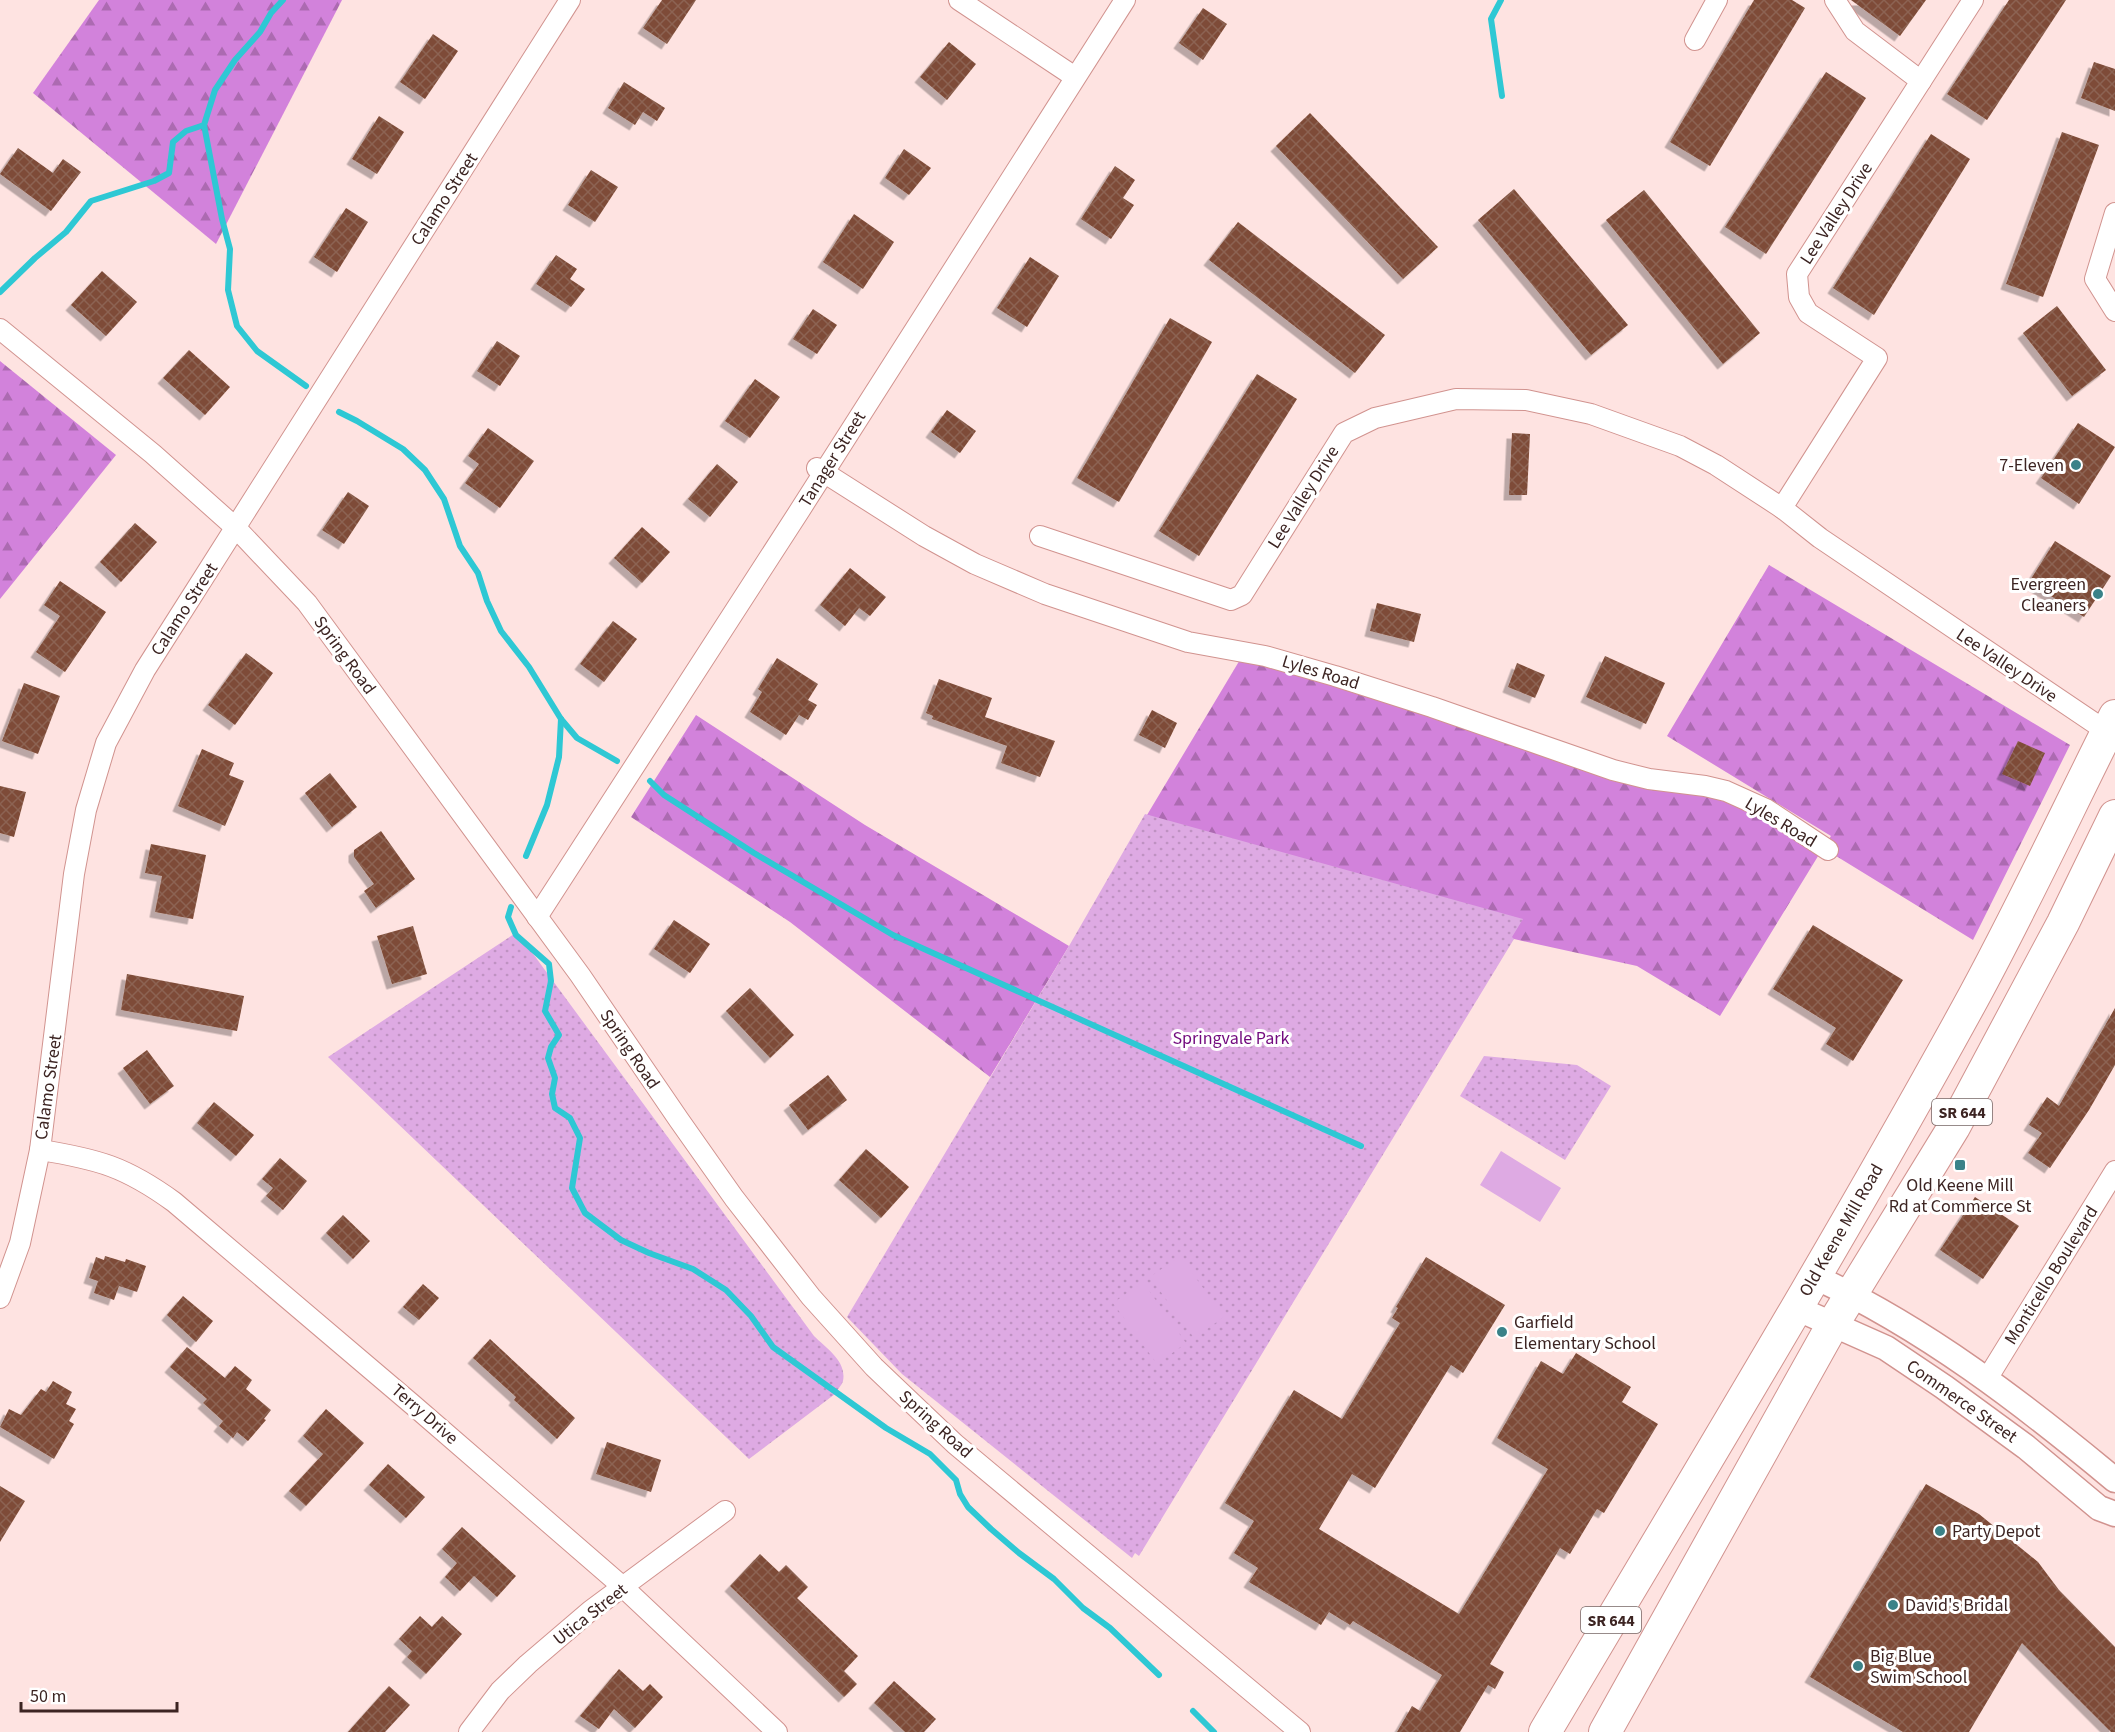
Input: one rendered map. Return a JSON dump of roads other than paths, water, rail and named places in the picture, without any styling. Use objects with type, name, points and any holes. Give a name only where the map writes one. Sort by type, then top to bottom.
[{"type":"main road","name":"Old Keene Mill Road","points":[[1545,1732],[1815,1277],[1971,1001],[2112,728]]},
{"type":"main road","name":"SR 644","points":[[1605,1732],[1833,1324],[1954,1127],[2062,923],[2115,816]]},
{"type":"street","name":"Calamo Street","points":[[0,1298],[20,1243],[40,1150],[74,874],[86,810],[106,743],[145,670],[570,0]]},
{"type":"street","points":[[959,0],[1075,78]]},
{"type":"street","name":"Tanager Street","points":[[537,917],[820,471],[1125,0]]},
{"type":"street","points":[[1695,40],[1717,0]]},
{"type":"street","points":[[1835,0],[1855,31],[1921,81]]},
{"type":"street","name":"Lee Valley Drive","points":[[1782,508],[1877,358],[1808,313],[1799,297],[1797,274],[1973,0]]},
{"type":"street","points":[[2115,213],[2095,279],[2115,311]]},
{"type":"street","name":"Spring Road","points":[[0,329],[153,454],[236,528],[307,603],[537,917],[734,1198],[811,1297],[874,1367],[955,1444],[1300,1732]]},
{"type":"street","name":"Lee Valley Drive","points":[[1040,536],[1231,600],[1242,595],[1344,433],[1375,418],[1456,399],[1526,400],[1591,414],[1680,446],[1716,465],[1782,508],[1820,538],[2112,728]]},
{"type":"street","name":"Lyles Road","points":[[820,471],[924,536],[975,564],[1045,594],[1188,642],[1265,656],[1335,676],[1613,770],[1649,779],[1705,786],[1725,791],[1766,809],[1828,850]]},
{"type":"street","name":"Terry Drive","points":[[40,1150],[110,1164],[139,1178],[174,1202],[414,1405],[623,1587],[777,1732]]},
{"type":"street","name":"Monticello Boulevard","points":[[1987,1379],[2115,1171]]},
{"type":"street","name":"Commerce Street","points":[[1815,1277],[1851,1294],[1930,1340],[2046,1422],[2115,1480]]},
{"type":"street","name":"Commerce Street","points":[[1796,1308],[1886,1348],[2026,1447],[2099,1508],[2115,1514]]},
{"type":"street","name":"Utica Street","points":[[468,1732],[500,1691],[528,1664],[590,1611],[725,1511]]},
{"type":"waterway","points":[[0,292],[66,232],[91,201],[154,181],[169,173],[173,142],[186,131],[204,125],[215,90],[235,60],[260,32],[271,13],[283,0]]},
{"type":"waterway","points":[[1501,0],[1491,19],[1502,96]]},
{"type":"waterway","points":[[204,125],[230,249],[228,290],[237,326],[257,351],[306,386]]},
{"type":"waterway","points":[[339,412],[403,449],[425,470],[444,499],[460,546],[478,573],[487,601],[501,631],[529,667],[561,719],[577,738],[617,761]]},
{"type":"waterway","points":[[526,856],[547,805],[559,757],[561,719]]},
{"type":"waterway","points":[[650,781],[664,795],[754,853],[893,935],[1361,1146]]},
{"type":"waterway","points":[[511,907],[508,917],[516,935],[549,964],[551,981],[545,1011],[559,1035],[551,1047],[548,1058],[555,1078],[552,1094],[555,1108],[570,1118],[580,1138],[572,1188],[585,1213],[621,1240],[693,1269],[726,1290],[751,1316],[773,1347],[886,1428],[930,1454],[956,1480],[960,1494],[968,1507],[1019,1553],[1054,1579],[1083,1608],[1110,1628],[1159,1675]]},
{"type":"waterway","points":[[1193,1711],[1214,1732]]},
{"type":"place","name":"7-Eleven","points":[[2076,465]]},
{"type":"place","name":"Evergreen Cleaners","points":[[2098,594]]},
{"type":"place","name":"Old Keene Mill Rd at Commerce St","points":[[1960,1165]]},
{"type":"place","name":"Garfield Elementary School","points":[[1502,1332]]},
{"type":"place","name":"Party Depot","points":[[1940,1531]]},
{"type":"place","name":"David's Bridal","points":[[1893,1605]]},
{"type":"place","name":"Big Blue Swim School","points":[[1858,1666]]},
{"type":"park label","name":"Springvale Park","points":[[1231,1038]]}]
